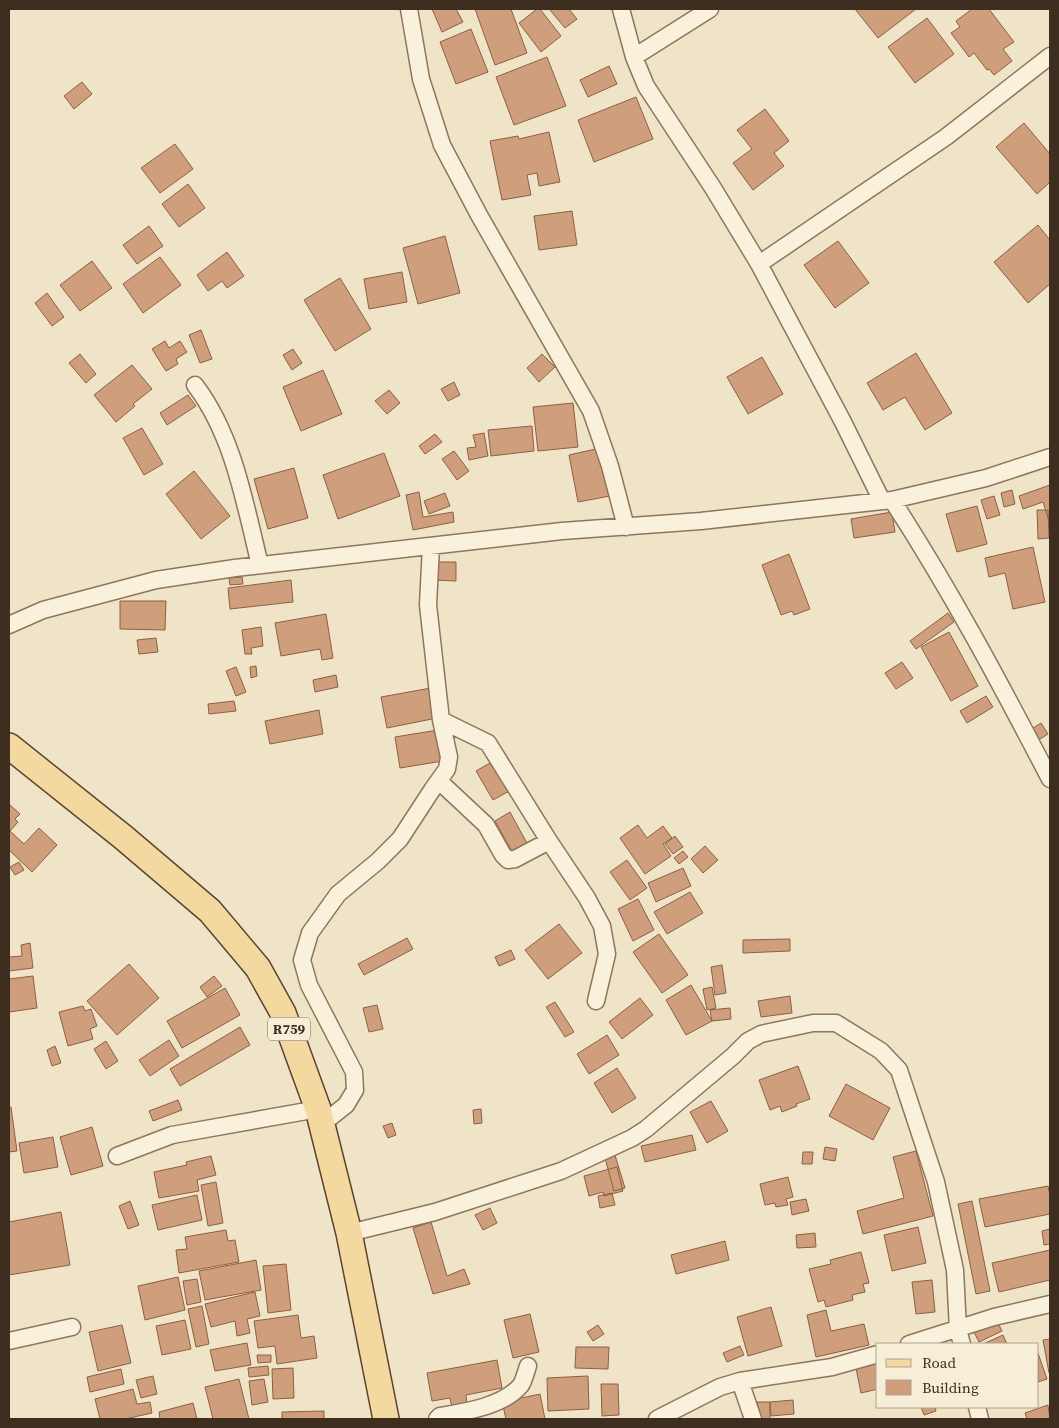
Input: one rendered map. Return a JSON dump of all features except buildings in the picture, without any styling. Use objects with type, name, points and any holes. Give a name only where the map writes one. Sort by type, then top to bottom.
[{"type":"main road","name":"R759","points":[[9,746],[123,837],[210,911],[258,968],[283,1013],[320,1117],[349,1233],[386,1419]]},
{"type":"street","points":[[409,9],[421,79],[442,145],[479,215],[591,411],[610,466],[626,526]]},
{"type":"street","points":[[621,9],[634,57],[646,86],[713,188],[758,264],[887,501],[932,561],[1050,778]]},
{"type":"street","points":[[634,57],[710,9]]},
{"type":"street","points":[[758,264],[946,137],[1050,56]]},
{"type":"street","points":[[195,385],[207,400],[227,445],[242,493],[260,565]]},
{"type":"street","points":[[9,625],[43,610],[156,580],[260,565],[562,531],[701,521],[887,501],[986,478],[1050,457]]},
{"type":"street","points":[[117,1156],[172,1135],[320,1117],[346,1105],[355,1090],[354,1072],[309,984],[302,960],[310,933],[338,894],[378,861],[400,839],[447,770],[449,757],[441,720],[428,605],[431,546]]},
{"type":"street","points":[[441,720],[488,743],[587,898],[602,926],[607,954],[596,1002]]},
{"type":"street","points":[[439,780],[486,825],[503,855],[508,860],[516,859],[549,841]]},
{"type":"street","points":[[349,1233],[435,1212],[561,1171],[639,1133],[755,1037],[788,1027],[813,1023],[836,1023],[881,1051],[899,1070],[936,1182],[955,1270],[960,1337]]},
{"type":"street","points":[[917,1343],[960,1337],[994,1317],[1050,1304]]},
{"type":"street","points":[[9,1341],[72,1327]]},
{"type":"street","points":[[657,1419],[711,1391],[740,1381],[823,1369],[876,1355]]},
{"type":"street","points":[[437,1419],[440,1416],[471,1411],[509,1395],[521,1384],[528,1366]]},
{"type":"street","points":[[740,1381],[752,1419]]}]
